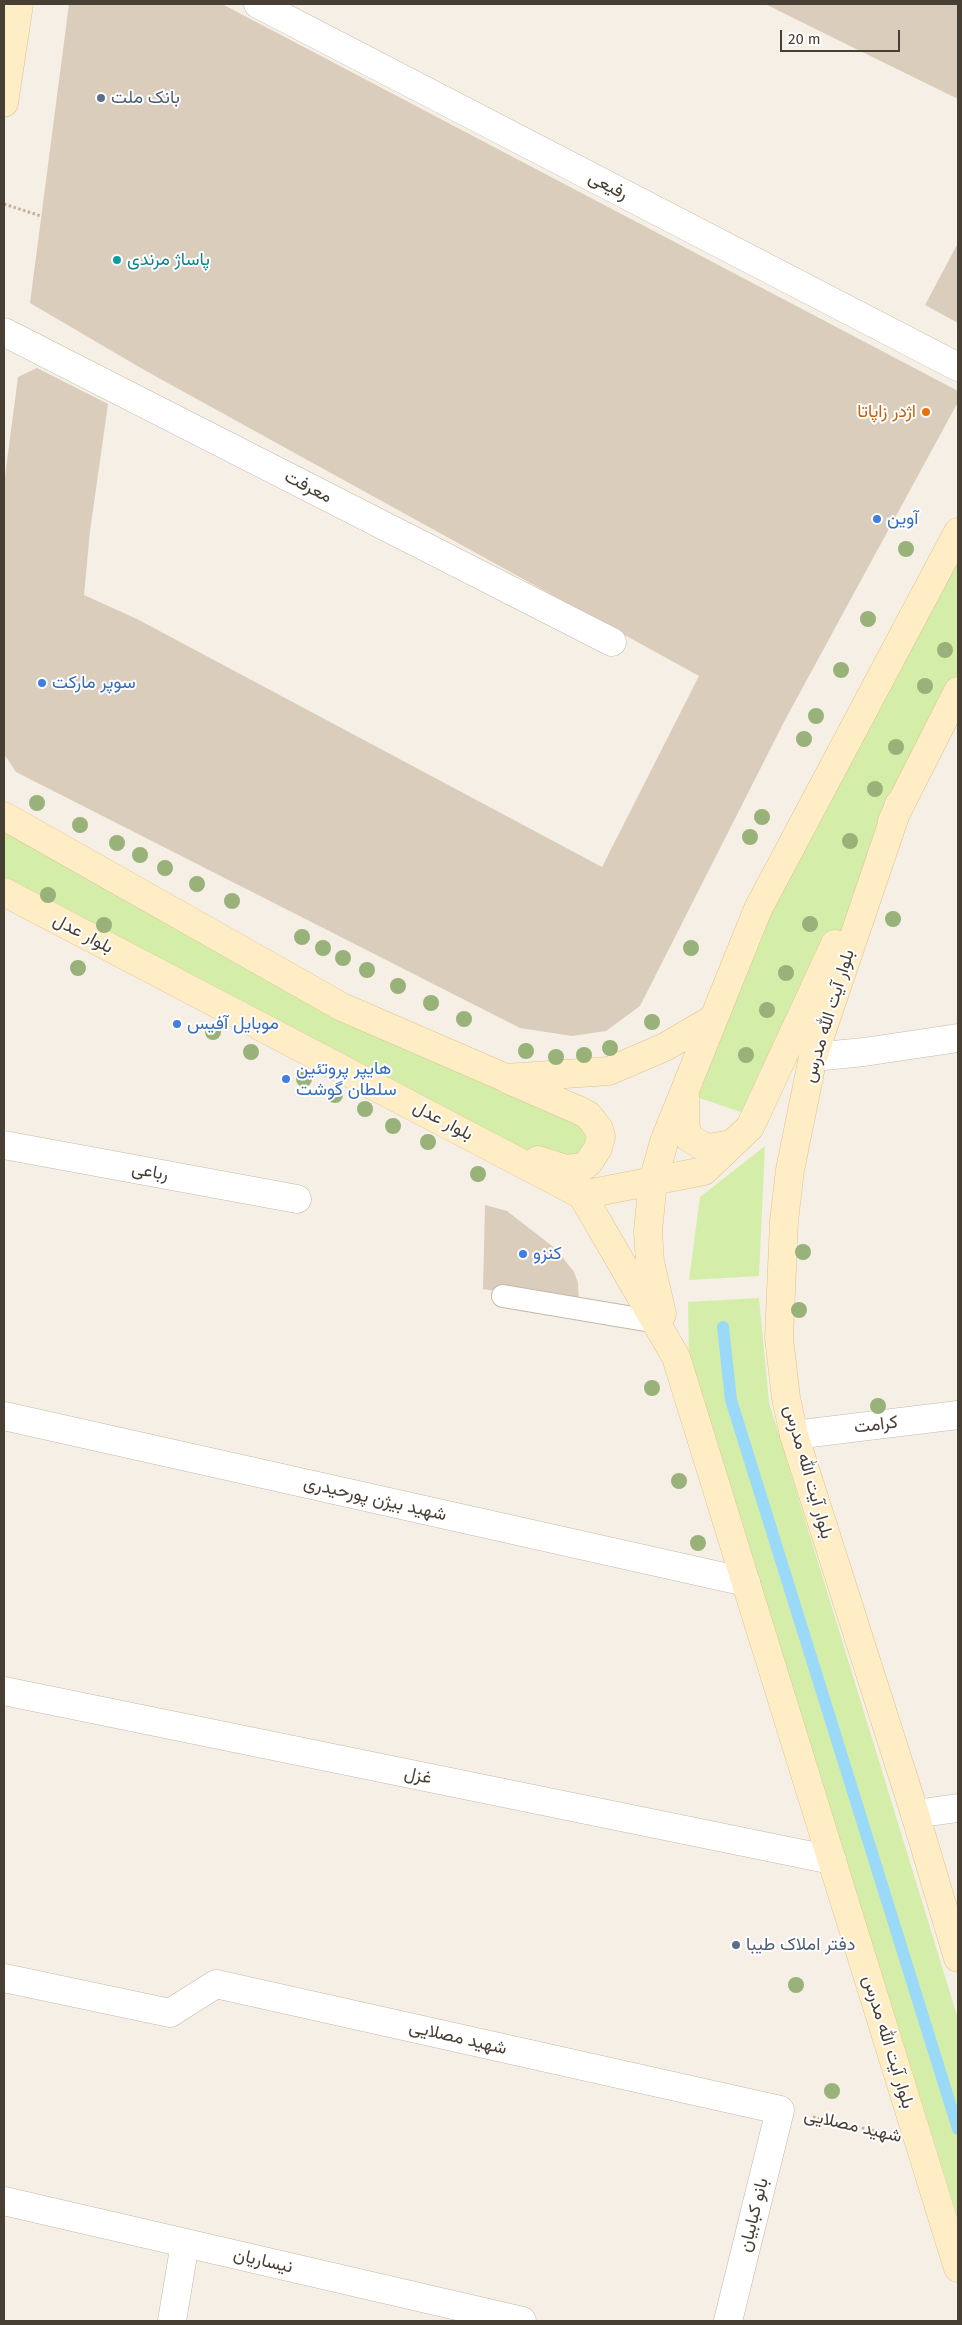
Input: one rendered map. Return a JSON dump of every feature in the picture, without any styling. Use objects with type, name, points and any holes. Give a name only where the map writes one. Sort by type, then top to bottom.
[{"type":"main road","points":[[4,103],[19,4]]},
{"type":"main road","points":[[674,1352],[656,1292],[650,1262],[648,1231],[653,1181],[664,1142],[711,1020],[758,908],[958,532]]},
{"type":"main road","name":"بلوار آیت الله مدرس","points":[[582,1195],[704,1171],[750,1127],[899,804],[958,691]]},
{"type":"main road","name":"بلوار آیت الله مدرس","points":[[899,804],[813,1057],[790,1170],[784,1221],[779,1338],[786,1398],[794,1435],[915,1814],[958,1958]]},
{"type":"main road","points":[[4,816],[342,1007],[588,1115],[599,1129],[601,1137],[598,1148],[589,1162],[575,1169],[558,1167],[464,1133]]},
{"type":"main road","name":"بلوار عدل","points":[[4,892],[582,1195]]},
{"type":"main road","points":[[506,1078],[609,1071],[665,1047],[711,1020]]},
{"type":"main road","points":[[684,1093],[684,1123],[688,1137],[709,1148],[731,1144]]},
{"type":"main road","points":[[582,1195],[674,1352]]},
{"type":"main road","name":"بلوار آیت الله مدرس","points":[[674,1352],[958,2268]]},
{"type":"street","name":"رفیعی","points":[[258,4],[958,367]]},
{"type":"street","name":"معرفت","points":[[4,332],[612,642]]},
{"type":"street","points":[[813,1057],[864,1052],[958,1038]]},
{"type":"street","name":"رباعی","points":[[4,1145],[297,1198]]},
{"type":"street","points":[[502,1296],[656,1322]]},
{"type":"street","name":"کرامت","points":[[794,1435],[958,1415]]},
{"type":"street","name":"شهید بیژن پورحیدری","points":[[4,1416],[746,1582]]},
{"type":"street","name":"غزل","points":[[4,1691],[832,1860]]},
{"type":"street","points":[[915,1814],[958,1808]]},
{"type":"street","name":"شهید مصلایی","points":[[4,1978],[170,2013],[216,1984],[780,2110]]},
{"type":"street","name":"بانو کبابیان","points":[[728,2321],[780,2110]]},
{"type":"street","name":"نیساریان","points":[[4,2201],[522,2321]]},
{"type":"street","points":[[172,2321],[185,2243]]},
{"type":"path","points":[[4,204],[41,216]]},
{"type":"path","name":"شهید مصلایی","points":[[780,2110],[919,2141]]},
{"type":"green space","points":[[958,532],[958,691],[899,804],[755,1117],[685,1093],[711,1020]]},
{"type":"green space","points":[[4,816],[112,876],[537,1091],[600,1143],[557,1167],[4,892]]},
{"type":"green space","points":[[765,1146],[759,1276],[689,1280],[700,1197]]},
{"type":"green space","points":[[759,1298],[769,1402],[958,2019],[958,2218],[689,1359],[688,1302]]},
{"type":"building","points":[[69,4],[222,4],[958,391],[958,402],[785,720],[640,1006],[606,1031],[572,1036],[520,1028],[16,772],[4,754],[4,484],[18,377],[37,368],[108,404],[90,531],[84,595],[137,619],[602,867],[699,676],[146,371],[30,303]]},
{"type":"building","points":[[765,4],[958,4],[958,99],[852,47]]},
{"type":"building","points":[[958,243],[958,323],[925,305]]},
{"type":"building","name":"کنزو","points":[[485,1205],[507,1211],[556,1249],[574,1272],[578,1283],[579,1304],[483,1289]]},
{"type":"waterway","points":[[723,1327],[731,1400],[958,2129]]},
{"type":"place","name":"بانک ملت","points":[[101,98]]},
{"type":"place","name":"پاساژ مرندی","points":[[117,260]]},
{"type":"place","name":"اژدر زاپاتا","points":[[926,412]]},
{"type":"place","name":"آوین","points":[[877,519]]},
{"type":"place","name":"سوپر مارکت","points":[[42,683]]},
{"type":"place","name":"موبایل آفیس","points":[[177,1024]]},
{"type":"place","name":"هایپر پروتئین سلطان گوشت","points":[[286,1079]]},
{"type":"place","name":"کنزو","points":[[523,1254]]},
{"type":"place","name":"دفتر املاک طیبا","points":[[736,1945]]}]
